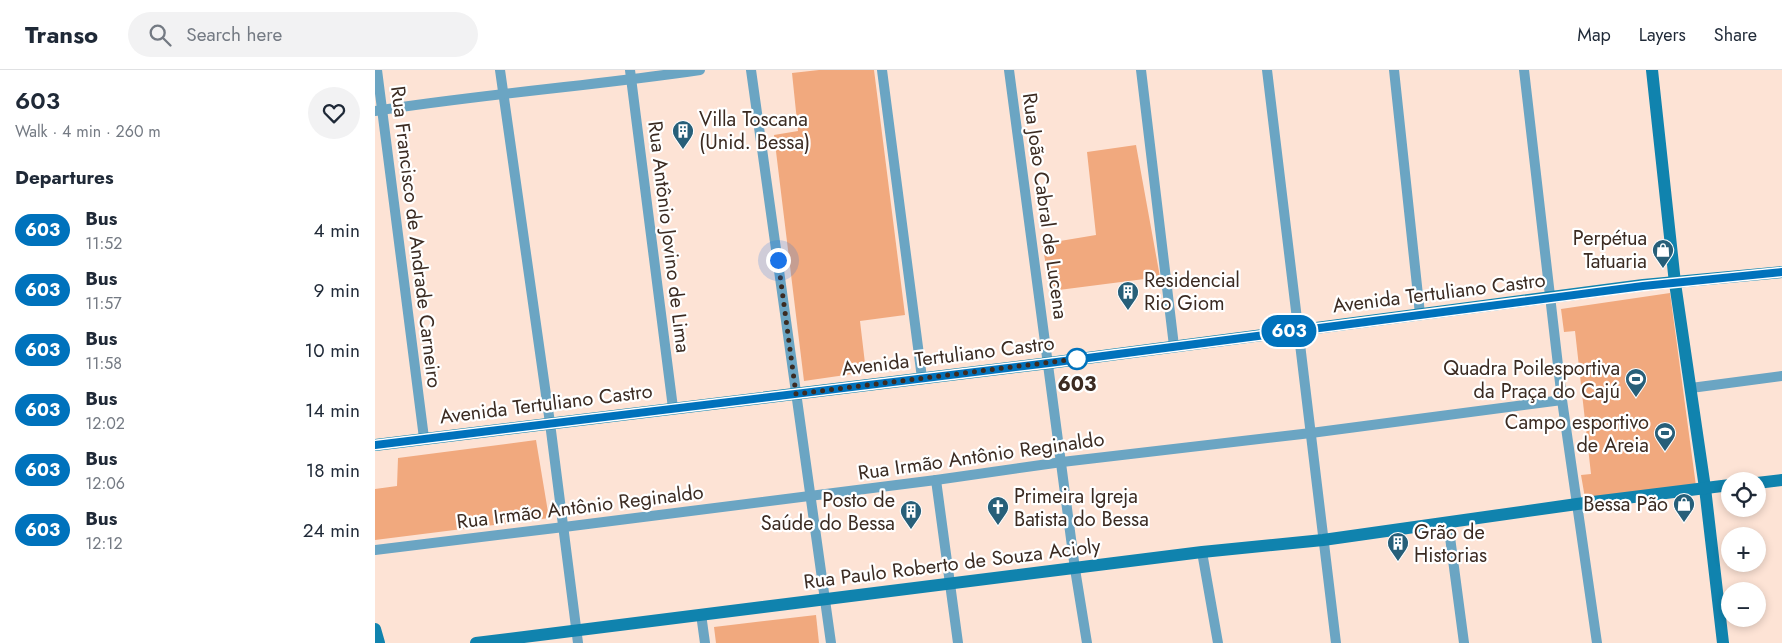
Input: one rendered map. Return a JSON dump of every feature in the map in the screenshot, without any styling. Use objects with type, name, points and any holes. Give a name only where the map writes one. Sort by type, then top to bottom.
[{"type":"street","name":"Rua Francisco de Andrade Carneiro","points":[[377,70],[379,110],[424,438]]},
{"type":"street","points":[[500,70],[564,527],[577,643]]},
{"type":"street","points":[[379,110],[631,75],[700,70]]},
{"type":"street","points":[[751,70],[831,643]]},
{"type":"street","points":[[882,70],[922,378]]},
{"type":"street","name":"Rua João Cabral de Lucena","points":[[1009,70],[1075,569],[1087,643]]},
{"type":"street","points":[[1141,70],[1174,346]]},
{"type":"street","points":[[1267,70],[1336,643]]},
{"type":"street","points":[[1393,70],[1420,314]]},
{"type":"street","points":[[1524,70],[1562,400],[1597,643]]},
{"type":"street","points":[[1652,70],[1675,283],[1705,488],[1723,643]]},
{"type":"street","name":"Rua Antônio Jovino de Lima","points":[[631,75],[673,408]]},
{"type":"street","name":"Avenida Tertuliano Castro","points":[[375,445],[1049,363],[1643,286],[1782,272]]},
{"type":"street","points":[[1691,388],[1782,376]]},
{"type":"street","name":"Rua Irmão Antônio Reginaldo","points":[[375,550],[1562,400]]},
{"type":"street","points":[[935,480],[958,643]]},
{"type":"street","points":[[1766,482],[1782,480]]},
{"type":"street","name":"Rua Paulo Roberto de Souza Acioly","points":[[476,643],[1202,552],[1323,540],[1577,504],[1721,486]]},
{"type":"street","points":[[1448,522],[1464,643]]},
{"type":"street","points":[[1202,552],[1218,643]]},
{"type":"street","points":[[701,614],[705,643]]},
{"type":"street","points":[[375,629],[379,643]]},
{"type":"shaded area","points":[[819,70],[874,70],[905,315],[860,321],[866,372],[804,381],[774,135],[798,131],[792,73]]},
{"type":"shaded area","points":[[1136,145],[1160,277],[1051,291],[1042,244],[1096,235],[1087,152]]},
{"type":"shaded area","points":[[1670,293],[1696,486],[1585,498],[1581,475],[1591,474],[1575,331],[1564,332],[1561,309]]},
{"type":"shaded area","points":[[536,440],[549,518],[375,540],[375,489],[397,486],[398,458]]},
{"type":"shaded area","points":[[816,615],[819,643],[716,643],[714,627]]},
{"type":"bus line","name":"603","points":[[375,445],[1049,363],[1643,286],[1782,272]]},
{"type":"place","name":"Villa Toscana (Unid. Bessa)","points":[[683,150]]},
{"type":"place","name":"Perpétua Tatuaria","points":[[1663,269]]},
{"type":"place","name":"Residencial Rio Giom","points":[[1128,311]]},
{"type":"place","name":"603","points":[[1077,359]]},
{"type":"place","name":"Quadra Poilesportiva da Praça do Cajú","points":[[1636,398]]},
{"type":"place","name":"Campo esportivo de Areia","points":[[1665,452]]},
{"type":"place","name":"Bessa Pão","points":[[1684,523]]},
{"type":"place","name":"Primeira Igreja Batista do Bessa","points":[[998,526]]},
{"type":"place","name":"Posto de Saúde do Bessa","points":[[911,530]]},
{"type":"place","name":"Grão de Historias","points":[[1398,562]]},
{"type":"route","points":[[778,260],[796,394],[1084,358],[1077,359]]}]
